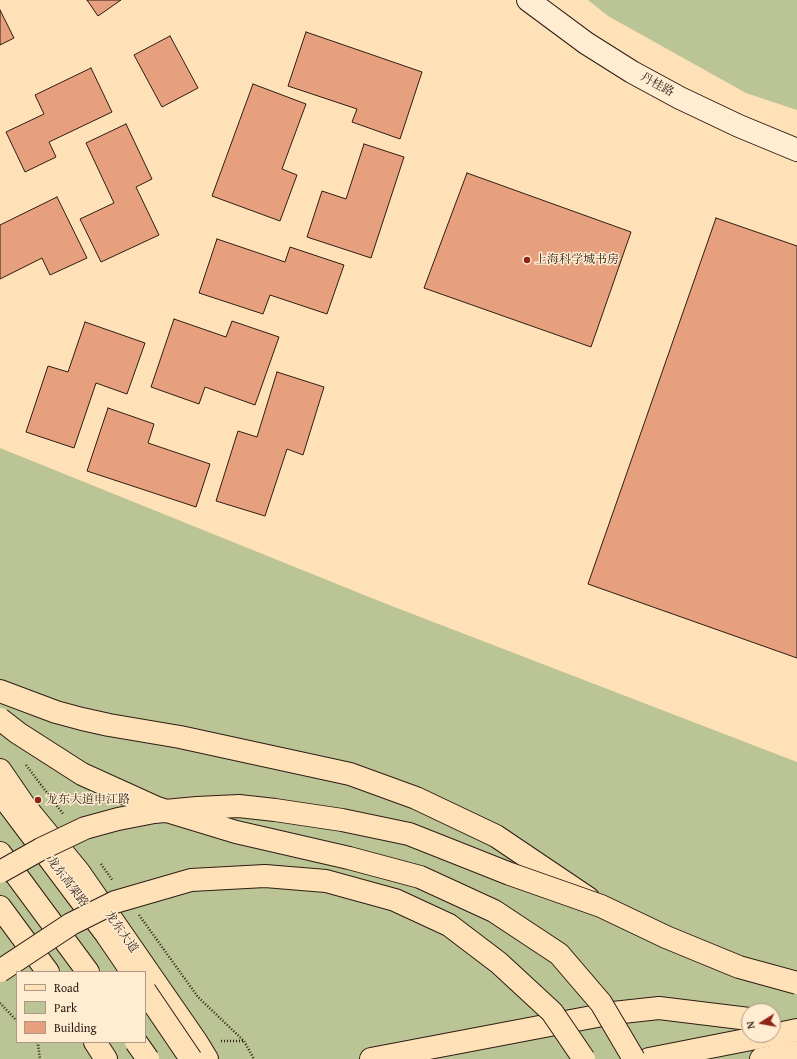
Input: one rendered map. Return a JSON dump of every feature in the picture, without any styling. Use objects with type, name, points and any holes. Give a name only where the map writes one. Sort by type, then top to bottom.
[{"type":"main road","points":[[0,691],[56,712],[109,725],[180,737],[350,774],[409,795],[496,836],[601,906]]},
{"type":"main road","points":[[0,719],[18,733],[82,774],[157,808],[236,832],[349,858],[420,877],[494,911],[559,954],[601,1003],[634,1059]]},
{"type":"main road","name":"龙东大道","points":[[0,770],[24,805],[79,872],[196,1041],[206,1059]]},
{"type":"main road","name":"龙东高架路","points":[[0,793],[106,934],[131,971]]},
{"type":"main road","points":[[0,872],[40,849],[85,828],[118,819],[154,812],[239,806],[275,810],[342,820],[409,834],[510,874],[601,906],[666,937],[739,967],[797,983]]},
{"type":"main road","points":[[0,853],[87,971]]},
{"type":"main road","points":[[0,971],[71,924],[115,902],[191,880],[265,876],[326,881],[395,900],[449,925],[499,963],[552,1012],[584,1059]]},
{"type":"main road","points":[[0,907],[47,971]]},
{"type":"main road","points":[[146,992],[191,1059]]},
{"type":"main road","points":[[371,1059],[614,1012],[659,1008],[741,1018]]},
{"type":"main road","points":[[781,1026],[797,1030]]},
{"type":"main road","points":[[781,1033],[797,1030]]},
{"type":"main road","points":[[649,1059],[741,1041]]},
{"type":"main road","points":[[96,1043],[106,1059]]},
{"type":"main road","points":[[137,1043],[148,1059]]},
{"type":"main road","points":[[761,1059],[797,1052]]},
{"type":"street","name":"丹桂路","points":[[528,0],[586,42],[632,72],[680,98],[739,126],[797,150]]},
{"type":"street","name":"丹桂路","points":[[548,0],[593,34],[659,74],[742,116],[797,139]]},
{"type":"path","points":[[0,1002],[16,1020]]},
{"type":"path","points":[[38,1043],[40,1059]]},
{"type":"green space","points":[[588,0],[797,0],[797,110],[746,93],[608,16]]},
{"type":"green space","points":[[0,448],[384,603],[797,762],[797,1059],[0,1059]]},
{"type":"building","points":[[87,0],[121,0],[98,16]]},
{"type":"building","points":[[0,10],[14,38],[0,45]]},
{"type":"building","points":[[306,32],[422,72],[400,139],[352,122],[357,109],[288,86]]},
{"type":"building","points":[[170,36],[198,88],[162,107],[134,55]]},
{"type":"building","points":[[91,68],[112,112],[49,142],[56,157],[25,172],[6,132],[44,114],[35,95]]},
{"type":"building","points":[[253,84],[306,104],[282,169],[297,175],[280,221],[212,196]]},
{"type":"building","points":[[126,124],[152,179],[136,187],[159,235],[101,262],[80,219],[114,203],[86,143]]},
{"type":"building","points":[[364,144],[404,157],[371,258],[307,237],[322,191],[346,199]]},
{"type":"building","name":"上海科学城书房","points":[[467,173],[631,232],[591,347],[424,288]]},
{"type":"building","points":[[57,197],[87,258],[50,275],[42,258],[0,279],[0,225]]},
{"type":"building","points":[[716,218],[797,246],[797,658],[588,584]]},
{"type":"building","points":[[217,239],[285,262],[290,247],[344,265],[327,314],[270,295],[263,314],[199,293]]},
{"type":"building","points":[[174,319],[226,337],[232,321],[279,337],[255,405],[205,387],[199,404],[151,387]]},
{"type":"building","points":[[85,322],[145,343],[127,394],[96,383],[74,448],[26,432],[48,366],[68,372]]},
{"type":"building","points":[[277,372],[324,387],[303,455],[287,449],[265,516],[216,501],[238,431],[257,437]]},
{"type":"building","points":[[108,408],[154,424],[148,443],[210,464],[196,507],[87,471]]},
{"type":"place","name":"上海科学城书房","points":[[527,260]]},
{"type":"place","name":"龙东大道申江路","points":[[38,800]]}]
